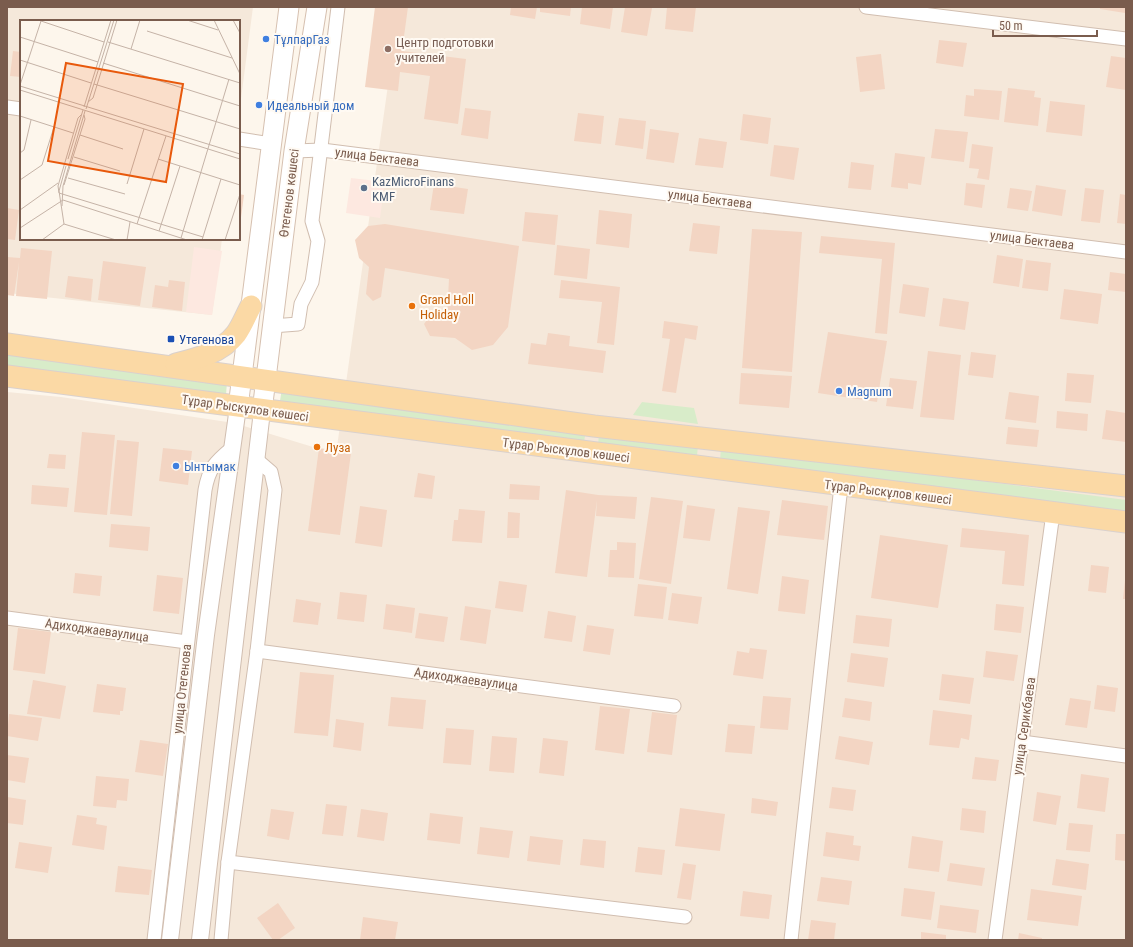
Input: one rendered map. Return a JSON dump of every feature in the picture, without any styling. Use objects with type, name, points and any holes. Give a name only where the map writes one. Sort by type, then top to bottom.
[{"type":"main road","name":"Өтегенов көшесі","points":[[238,407],[289,7]]},
{"type":"main road","name":"Өтегенов көшесі","points":[[262,411],[294,151],[317,7]]},
{"type":"main road","points":[[169,366],[193,360],[220,348],[236,334],[250,306]]},
{"type":"main road","name":"Тұрар Рыскұлов көшесі","points":[[7,344],[594,426],[1126,486]]},
{"type":"main road","name":"Тұрар Рыскұлов көшесі","points":[[7,376],[262,411],[1126,522]]},
{"type":"main road","points":[[590,453],[594,426]]},
{"type":"main road","points":[[704,468],[706,439]]},
{"type":"street","points":[[272,326],[298,324],[301,304],[312,282],[318,241],[312,221],[322,150],[338,7]]},
{"type":"street","points":[[866,7],[1126,39]]},
{"type":"street","points":[[7,107],[20,109]]},
{"type":"street","points":[[240,139],[271,144]]},
{"type":"street","name":"улица Бектаева","points":[[294,151],[322,150],[1126,252]]},
{"type":"street","name":"улица Отегенова","points":[[170,940],[206,643],[238,407]]},
{"type":"street","points":[[200,940],[262,411]]},
{"type":"street","name":"улица Отегенова","points":[[154,940],[187,642],[208,473],[216,462],[232,448]]},
{"type":"street","points":[[221,940],[228,862],[257,651],[275,490],[271,472],[257,460]]},
{"type":"street","points":[[791,940],[841,486]]},
{"type":"street","name":"улица Серикбаева","points":[[995,940],[1053,513]]},
{"type":"street","name":"Адиходжаеваулица","points":[[7,618],[187,642]]},
{"type":"street","name":"Адиходжаеваулица","points":[[257,651],[674,706]]},
{"type":"street","points":[[1022,742],[1126,756]]},
{"type":"street","points":[[228,862],[685,917]]},
{"type":"shaded area","points":[[7,7],[253,7],[240,106],[240,20],[20,20],[20,240],[222,240],[212,315],[7,293]]},
{"type":"shaded area","points":[[399,7],[1126,7],[1126,940],[7,940],[7,392],[61,397],[234,423],[336,454]]},
{"type":"shaded area","points":[[351,178],[385,182],[380,218],[346,213]]},
{"type":"shaded area","points":[[194,247],[222,251],[212,315],[186,312]]},
{"type":"green space","points":[[7,351],[227,382],[226,395],[7,365]]},
{"type":"green space","points":[[282,388],[586,430],[584,442],[280,401]]},
{"type":"green space","points":[[642,402],[694,408],[698,424],[633,415]]},
{"type":"green space","points":[[599,434],[698,445],[697,456],[598,445]]},
{"type":"green space","points":[[721,447],[1126,500],[1126,512],[720,461]]},
{"type":"building","points":[[375,7],[408,7],[402,51],[466,59],[458,124],[424,119],[430,76],[400,72],[398,91],[365,87]]},
{"type":"building","points":[[511,7],[537,7],[535,19],[510,15]]},
{"type":"building","points":[[540,7],[571,7],[570,16],[540,12]]},
{"type":"building","points":[[582,7],[613,7],[610,29],[580,24]]},
{"type":"building","points":[[625,7],[652,8],[647,36],[621,32]]},
{"type":"building","points":[[667,7],[696,7],[693,32],[665,29]]},
{"type":"building","points":[[1100,7],[1126,7],[1125,13],[1100,9]]},
{"type":"building","points":[[939,40],[967,43],[963,67],[936,63]]},
{"type":"building","points":[[13,51],[20,52],[20,77],[10,76]]},
{"type":"building","points":[[881,54],[885,89],[860,92],[856,57]]},
{"type":"building","points":[[1111,56],[1126,58],[1126,90],[1106,87]]},
{"type":"building","points":[[1008,88],[1035,91],[1034,97],[1041,98],[1038,126],[1004,122]]},
{"type":"building","points":[[974,89],[1002,91],[999,120],[964,116],[966,95],[974,96]]},
{"type":"building","points":[[1050,101],[1085,105],[1082,136],[1046,132]]},
{"type":"building","points":[[465,108],[491,111],[488,139],[461,135]]},
{"type":"building","points":[[578,113],[604,116],[601,144],[574,141]]},
{"type":"building","points":[[743,114],[771,118],[768,144],[740,140]]},
{"type":"building","points":[[619,118],[646,121],[643,149],[615,145]]},
{"type":"building","points":[[650,129],[679,133],[674,163],[646,159]]},
{"type":"building","points":[[935,129],[968,132],[964,162],[931,158]]},
{"type":"building","points":[[699,138],[727,142],[723,168],[695,165]]},
{"type":"building","points":[[972,144],[993,147],[989,180],[977,178],[979,169],[969,168]]},
{"type":"building","points":[[774,145],[799,148],[794,180],[770,176]]},
{"type":"building","points":[[895,153],[925,157],[921,185],[908,183],[908,189],[891,187]]},
{"type":"building","points":[[851,162],[874,165],[871,190],[848,188]]},
{"type":"building","points":[[966,183],[985,185],[982,208],[964,205]]},
{"type":"building","points":[[434,184],[468,189],[464,214],[430,210]]},
{"type":"building","points":[[1036,185],[1066,190],[1062,216],[1032,211]]},
{"type":"building","points":[[1010,188],[1032,191],[1028,211],[1007,208]]},
{"type":"building","points":[[1085,188],[1104,190],[1100,223],[1081,221]]},
{"type":"building","points":[[240,194],[244,195],[240,225]]},
{"type":"building","points":[[1120,194],[1126,195],[1126,224],[1117,223]]},
{"type":"building","points":[[7,208],[19,210],[15,240],[7,239]]},
{"type":"building","points":[[599,210],[632,214],[629,248],[596,244]]},
{"type":"building","points":[[525,212],[558,215],[555,245],[522,241]]},
{"type":"building","points":[[693,223],[720,226],[717,254],[689,251]]},
{"type":"building","points":[[385,224],[519,246],[508,327],[493,345],[472,350],[455,338],[430,336],[424,324],[429,317],[447,317],[449,279],[385,268],[381,297],[373,301],[366,294],[369,267],[359,258],[355,240],[368,226]]},
{"type":"building","points":[[752,229],[802,232],[792,372],[742,368]]},
{"type":"building","points":[[821,236],[895,243],[887,334],[875,333],[882,259],[819,253]]},
{"type":"building","points":[[557,245],[590,249],[587,279],[554,275]]},
{"type":"building","points":[[21,248],[52,251],[47,299],[16,296],[19,262],[14,296],[7,295],[7,257],[20,258]]},
{"type":"building","points":[[997,255],[1023,259],[1019,287],[993,283]]},
{"type":"building","points":[[1026,260],[1051,263],[1048,291],[1022,288]]},
{"type":"building","points":[[103,261],[146,267],[140,306],[98,300]]},
{"type":"building","points":[[1110,272],[1126,274],[1126,292],[1108,290]]},
{"type":"building","points":[[68,276],[93,279],[91,301],[65,297]]},
{"type":"building","points":[[169,280],[185,282],[182,311],[152,307],[155,285],[168,287]]},
{"type":"building","points":[[561,280],[620,287],[614,345],[597,343],[602,302],[559,298]]},
{"type":"building","points":[[903,284],[929,288],[925,317],[899,313]]},
{"type":"building","points":[[1064,289],[1102,294],[1098,324],[1060,319]]},
{"type":"building","points":[[943,298],[969,302],[965,330],[939,326]]},
{"type":"building","points":[[664,321],[698,326],[696,340],[685,338],[676,393],[662,391],[670,339],[662,338]]},
{"type":"building","points":[[828,332],[887,341],[877,402],[818,393]]},
{"type":"building","points":[[548,333],[570,336],[569,346],[606,351],[603,373],[528,364],[531,343],[546,345]]},
{"type":"building","points":[[928,351],[961,355],[954,420],[920,417]]},
{"type":"building","points":[[971,352],[996,355],[993,378],[968,375]]},
{"type":"building","points":[[741,373],[792,376],[789,408],[739,404]]},
{"type":"building","points":[[1067,373],[1094,375],[1091,403],[1065,401]]},
{"type":"building","points":[[890,378],[917,381],[913,409],[886,406]]},
{"type":"building","points":[[1009,392],[1039,396],[1036,423],[1005,419]]},
{"type":"building","points":[[1106,410],[1126,413],[1126,442],[1102,439]]},
{"type":"building","points":[[1057,411],[1088,414],[1087,431],[1056,428]]},
{"type":"building","points":[[1008,427],[1039,430],[1037,447],[1006,444]]},
{"type":"building","points":[[82,432],[115,435],[107,515],[74,512]]},
{"type":"building","points":[[117,440],[139,442],[132,516],[110,514]]},
{"type":"building","name":"Ынтымак","points":[[163,448],[192,451],[188,485],[159,481]]},
{"type":"building","points":[[319,448],[351,453],[340,535],[308,531]]},
{"type":"building","points":[[49,454],[66,455],[65,469],[47,468]]},
{"type":"building","points":[[418,473],[435,476],[432,499],[414,497]]},
{"type":"building","points":[[510,484],[540,486],[539,500],[509,499]]},
{"type":"building","points":[[32,485],[69,488],[67,507],[31,504]]},
{"type":"building","points":[[566,490],[598,495],[637,497],[635,519],[596,516],[597,500],[587,577],[555,573]]},
{"type":"building","points":[[651,497],[683,501],[671,584],[639,579]]},
{"type":"building","points":[[782,500],[828,506],[824,540],[777,535]]},
{"type":"building","points":[[687,505],[715,509],[710,541],[683,538]]},
{"type":"building","points":[[360,506],[387,510],[382,547],[355,543]]},
{"type":"building","points":[[738,507],[770,511],[758,594],[727,589]]},
{"type":"building","points":[[459,509],[485,511],[482,543],[452,541],[454,520],[458,520]]},
{"type":"building","points":[[508,512],[520,513],[519,538],[507,538]]},
{"type":"building","points":[[111,524],[150,527],[148,551],[109,547]]},
{"type":"building","points":[[962,528],[1029,535],[1024,586],[1002,584],[1005,551],[960,547]]},
{"type":"building","points":[[880,535],[948,545],[938,608],[871,598]]},
{"type":"building","points":[[617,542],[636,543],[634,578],[608,577],[610,550],[617,550]]},
{"type":"building","points":[[1091,565],[1109,567],[1106,593],[1088,591]]},
{"type":"building","points":[[75,573],[102,576],[100,596],[73,593]]},
{"type":"building","points":[[157,575],[183,578],[179,614],[153,611]]},
{"type":"building","points":[[782,576],[809,580],[805,614],[778,611]]},
{"type":"building","points":[[1125,580],[1126,599],[1123,599]]},
{"type":"building","points":[[499,581],[527,585],[523,612],[495,608]]},
{"type":"building","points":[[638,584],[667,587],[663,619],[634,616]]},
{"type":"building","points":[[340,592],[367,595],[364,622],[337,619]]},
{"type":"building","points":[[672,593],[702,597],[698,624],[668,620]]},
{"type":"building","points":[[296,599],[321,603],[318,625],[293,622]]},
{"type":"building","points":[[386,604],[415,608],[412,633],[383,629]]},
{"type":"building","points":[[996,604],[1024,607],[1021,633],[994,630]]},
{"type":"building","points":[[465,606],[491,610],[486,644],[460,640]]},
{"type":"building","points":[[548,611],[576,616],[572,642],[544,638]]},
{"type":"building","points":[[419,613],[448,617],[444,642],[415,638]]},
{"type":"building","points":[[856,615],[892,619],[889,647],[853,643]]},
{"type":"building","points":[[587,625],[614,629],[610,655],[583,651]]},
{"type":"building","points":[[18,628],[51,632],[45,674],[13,670]]},
{"type":"building","points":[[750,648],[767,650],[763,679],[733,675],[737,651],[749,653]]},
{"type":"building","points":[[986,651],[1018,655],[1014,681],[983,677]]},
{"type":"building","points":[[851,653],[888,658],[884,687],[847,682]]},
{"type":"building","points":[[300,672],[334,675],[328,736],[294,733]]},
{"type":"building","points":[[942,674],[974,678],[970,704],[939,700]]},
{"type":"building","points":[[33,680],[66,686],[60,719],[27,714]]},
{"type":"building","points":[[97,684],[126,688],[123,711],[120,711],[120,715],[93,712]]},
{"type":"building","points":[[1097,685],[1118,688],[1115,712],[1094,709]]},
{"type":"building","points":[[763,696],[791,698],[788,730],[760,728]]},
{"type":"building","points":[[391,697],[426,700],[423,729],[388,726]]},
{"type":"building","points":[[845,698],[872,702],[870,721],[842,717]]},
{"type":"building","points":[[1070,698],[1091,701],[1087,728],[1065,725]]},
{"type":"building","points":[[600,706],[630,709],[624,754],[595,750]]},
{"type":"building","points":[[933,710],[972,715],[969,740],[961,738],[959,748],[929,745]]},
{"type":"building","points":[[652,712],[677,715],[672,755],[647,752]]},
{"type":"building","points":[[9,714],[42,718],[38,741],[7,736]]},
{"type":"building","points":[[336,719],[364,723],[361,751],[333,747]]},
{"type":"building","points":[[728,724],[755,726],[752,754],[725,752]]},
{"type":"building","points":[[446,728],[474,730],[471,765],[443,763]]},
{"type":"building","points":[[492,736],[517,738],[514,773],[489,771]]},
{"type":"building","points":[[839,736],[873,742],[869,765],[835,759]]},
{"type":"building","points":[[543,738],[568,741],[564,776],[539,773]]},
{"type":"building","points":[[140,740],[168,744],[163,776],[135,772]]},
{"type":"building","points":[[7,755],[29,758],[25,783],[7,780]]},
{"type":"building","points":[[975,757],[999,760],[996,781],[972,779]]},
{"type":"building","points":[[1081,774],[1109,778],[1105,812],[1077,808]]},
{"type":"building","points":[[96,776],[129,779],[127,801],[117,800],[116,808],[93,806]]},
{"type":"building","points":[[832,787],[856,790],[853,811],[829,808]]},
{"type":"building","points":[[1037,792],[1061,796],[1056,825],[1033,821]]},
{"type":"building","points":[[7,797],[26,800],[23,825],[7,823]]},
{"type":"building","points":[[752,798],[778,802],[776,816],[751,813]]},
{"type":"building","points":[[326,804],[347,806],[343,836],[322,834]]},
{"type":"building","points":[[680,808],[725,814],[720,851],[675,846]]},
{"type":"building","points":[[962,808],[986,811],[984,833],[960,830]]},
{"type":"building","points":[[271,809],[294,812],[289,840],[267,836]]},
{"type":"building","points":[[361,809],[388,813],[384,841],[357,837]]},
{"type":"building","points":[[430,813],[463,817],[460,844],[427,840]]},
{"type":"building","points":[[77,815],[97,818],[96,824],[107,826],[104,850],[72,845]]},
{"type":"building","points":[[1069,823],[1093,825],[1090,852],[1066,850]]},
{"type":"building","points":[[480,827],[513,831],[509,858],[477,854]]},
{"type":"building","points":[[826,832],[854,836],[853,845],[861,846],[859,861],[823,856]]},
{"type":"building","points":[[1116,834],[1126,834],[1126,861],[1115,860]]},
{"type":"building","points":[[530,836],[563,840],[560,865],[527,861]]},
{"type":"building","points":[[912,836],[943,841],[939,872],[908,868]]},
{"type":"building","points":[[583,839],[606,841],[604,868],[580,865]]},
{"type":"building","points":[[19,842],[52,847],[48,873],[15,868]]},
{"type":"building","points":[[638,847],[665,850],[662,875],[635,872]]},
{"type":"building","points":[[1056,859],[1089,864],[1086,890],[1052,885]]},
{"type":"building","points":[[683,863],[696,865],[691,900],[677,898]]},
{"type":"building","points":[[950,863],[985,868],[982,886],[947,881]]},
{"type":"building","points":[[118,866],[152,870],[149,895],[115,892]]},
{"type":"building","points":[[821,877],[852,881],[849,905],[817,901]]},
{"type":"building","points":[[904,888],[935,892],[931,920],[901,916]]},
{"type":"building","points":[[1031,889],[1082,896],[1078,926],[1027,920]]},
{"type":"building","points":[[743,891],[772,895],[769,919],[740,916]]},
{"type":"building","points":[[278,903],[295,928],[278,940],[273,940],[257,918]]},
{"type":"building","points":[[940,905],[979,910],[976,933],[937,928]]},
{"type":"building","points":[[363,917],[398,922],[395,940],[360,940]]},
{"type":"building","points":[[811,920],[836,923],[834,940],[808,940]]},
{"type":"building","points":[[921,932],[946,935],[946,940],[921,940]]},
{"type":"building","points":[[1019,933],[1042,938],[1042,940],[1018,940]]},
{"type":"place","name":"ТұлпарГаз","points":[[266,39]]},
{"type":"place","name":"Центр подготовки учителей","points":[[388,49]]},
{"type":"place","name":"Идеальный дом","points":[[259,105]]},
{"type":"place","name":"KazMicroFinans KMF","points":[[364,188]]},
{"type":"place","name":"Grand Holl Holiday","points":[[412,306]]},
{"type":"place","name":"Утегенова","points":[[171,339]]},
{"type":"place","name":"Magnum","points":[[839,391]]},
{"type":"place","name":"Луза","points":[[317,447]]},
{"type":"place","name":"Ынтымак","points":[[176,466]]}]
